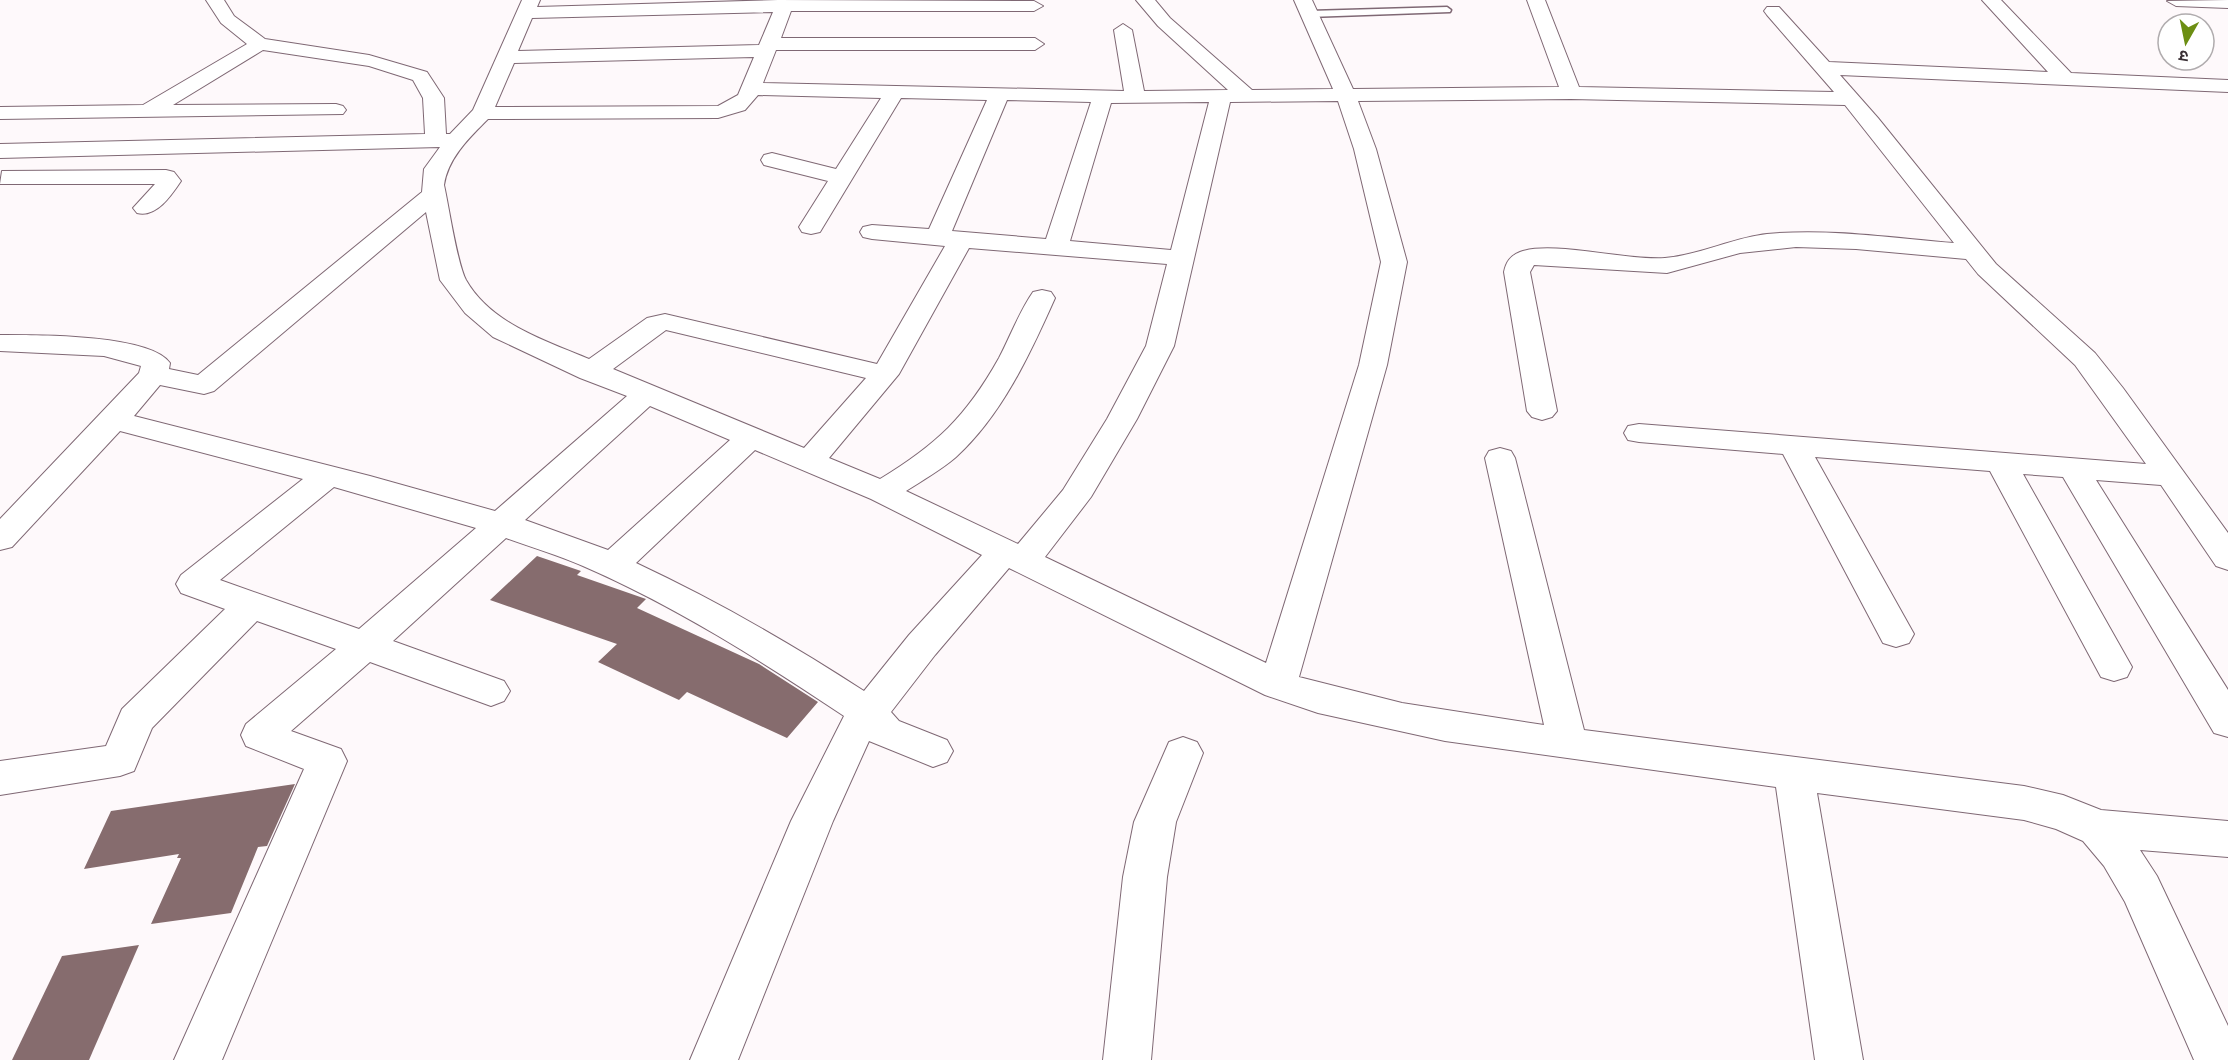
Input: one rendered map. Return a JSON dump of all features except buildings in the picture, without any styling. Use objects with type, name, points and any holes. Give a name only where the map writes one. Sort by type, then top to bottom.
[{"type":"street","points":[[216,0],[218,10],[250,39],[260,44],[371,62],[419,75],[427,85],[446,141]]},
{"type":"street","points":[[1145,0],[1164,22],[1248,97]]},
{"type":"street","points":[[1536,0],[1571,93]]},
{"type":"street","points":[[1991,0],[2066,79]]},
{"type":"street","points":[[2176,1],[2220,4]]},
{"type":"street","points":[[482,113],[718,112],[733,109],[745,102],[785,3]]},
{"type":"street","points":[[1036,78],[1033,3],[529,6],[482,113],[446,141],[435,169],[432,185],[453,280],[474,307],[503,331],[590,372],[882,492],[1278,685],[1326,701],[1394,716],[1568,743],[2024,803],[2063,813],[2097,828],[2228,839]]},
{"type":"street","points":[[1278,685],[1373,365],[1394,262],[1365,149],[1346,95],[1306,7]]},
{"type":"street","points":[[1773,11],[1851,99],[1987,269],[2085,359],[2113,394],[2228,558]]},
{"type":"street","points":[[1123,30],[1136,97]]},
{"type":"street","points":[[506,57],[768,47],[864,36],[1035,44]]},
{"type":"street","points":[[96,150],[141,111],[260,44]]},
{"type":"street","points":[[1823,68],[2228,86]]},
{"type":"street","points":[[751,89],[1000,94],[1036,78],[1102,96],[1136,97],[1571,93],[1851,99]]},
{"type":"street","points":[[781,111],[800,90]]},
{"type":"street","points":[[811,227],[895,92]]},
{"type":"street","points":[[809,462],[885,374],[949,239],[1000,94]]},
{"type":"street","points":[[1056,248],[1102,96]]},
{"type":"street","points":[[714,1060],[812,821],[855,730],[922,645],[1075,496],[1147,375],[1160,346],[1221,97]]},
{"type":"street","points":[[0,113],[336,110]]},
{"type":"street","points":[[179,148],[223,111]]},
{"type":"street","points":[[0,151],[37,152],[446,141]]},
{"type":"street","points":[[1,179],[37,152]]},
{"type":"street","points":[[772,160],[842,177]]},
{"type":"street","points":[[1,179],[166,177],[170,181],[145,208]]},
{"type":"street","points":[[153,375],[204,385],[434,194]]},
{"type":"street","points":[[872,232],[1182,258]]},
{"type":"street","points":[[1542,411],[1517,272],[1518,264],[1528,258],[1655,266],[1681,265],[1740,246],[1794,241],[1847,242],[1974,252]]},
{"type":"street","points":[[882,492],[945,450],[969,426],[997,385],[1042,298]]},
{"type":"street","points":[[590,372],[657,324],[665,322],[885,374]]},
{"type":"street","points":[[0,343],[117,350],[147,356],[156,363],[153,375],[114,420],[0,539]]},
{"type":"street","points":[[198,1060],[327,761],[260,735],[364,646],[645,395]]},
{"type":"street","points":[[114,420],[328,475],[501,524],[612,566],[684,600],[776,652],[869,713],[885,732],[933,751]]},
{"type":"street","points":[[1639,433],[2171,476]]},
{"type":"street","points":[[612,566],[749,439]]},
{"type":"street","points":[[1793,444],[1896,634]]},
{"type":"street","points":[[1500,458],[1568,743]]},
{"type":"street","points":[[2000,461],[2114,666]]},
{"type":"street","points":[[2072,467],[2228,722]]},
{"type":"street","points":[[328,475],[193,584],[491,691]]},
{"type":"street","points":[[0,778],[120,760],[136,720],[251,605]]},
{"type":"street","points":[[1128,1060],[1145,877],[1155,822],[1183,753]]},
{"type":"street","points":[[1794,773],[1839,1060]]},
{"type":"street","points":[[2097,828],[2119,852],[2142,890],[2219,1060]]},
{"type":"lane","points":[[1306,7],[1447,10]]}]
